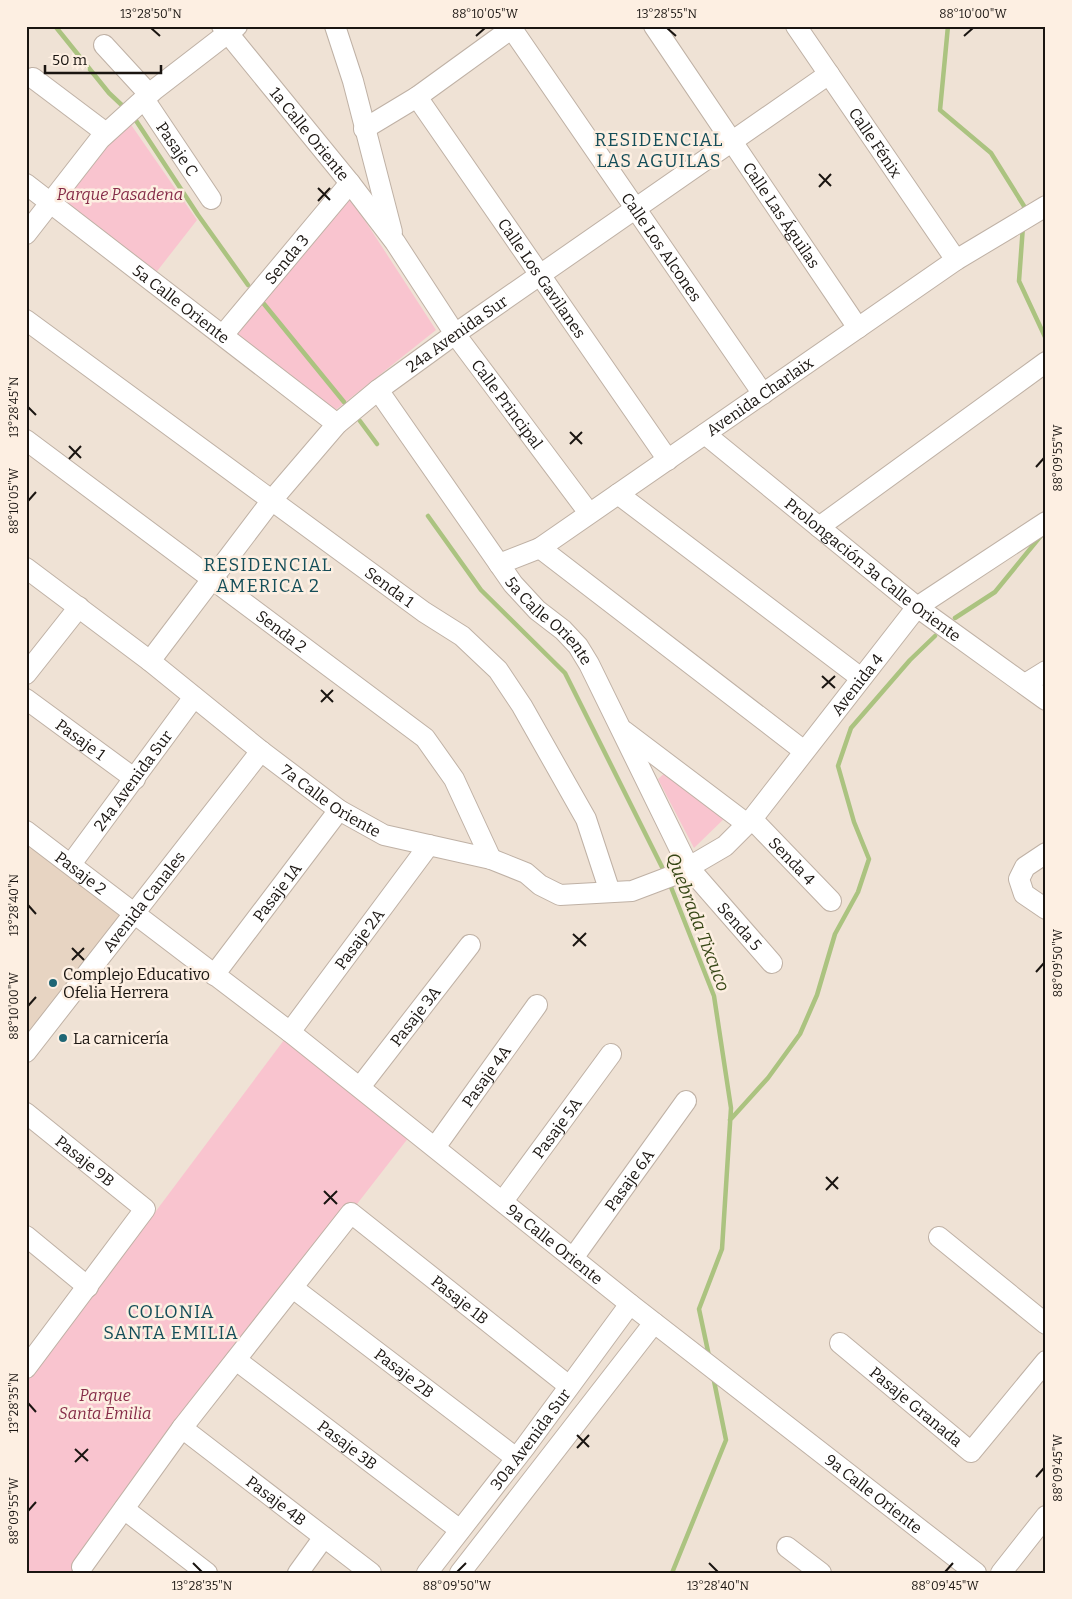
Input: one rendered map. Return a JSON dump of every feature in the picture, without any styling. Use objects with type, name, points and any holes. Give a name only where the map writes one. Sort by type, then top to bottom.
[{"type":"street","points":[[335,26],[353,81],[395,242]]},
{"type":"street","name":"Calle Las Águilas","points":[[654,26],[858,328]]},
{"type":"street","name":"Calle Fénix","points":[[796,26],[956,260]]},
{"type":"street","points":[[364,129],[417,97],[512,27]]},
{"type":"street","name":"Calle Los Alcones","points":[[512,27],[762,394]]},
{"type":"street","points":[[26,234],[106,133],[139,103],[229,29]]},
{"type":"street","name":"1a Calle Oriente","points":[[229,29],[395,242]]},
{"type":"street","name":"Pasaje C","points":[[104,45],[139,103],[211,199]]},
{"type":"street","name":"24a Avenida Sur","points":[[150,662],[272,500],[337,424],[378,390],[455,334],[636,210],[829,74]]},
{"type":"street","points":[[33,78],[106,133]]},
{"type":"street","name":"Calle Los Gavilanes","points":[[417,97],[668,460]]},
{"type":"street","name":"Senda 3","points":[[223,335],[350,182]]},
{"type":"street","name":"5a Calle Oriente","points":[[26,184],[337,424]]},
{"type":"street","name":"Avenida Charlaix","points":[[499,564],[540,548],[956,260],[1031,215]]},
{"type":"street","name":"Calle Principal","points":[[395,242],[455,334],[589,513]]},
{"type":"street","name":"Senda 1","points":[[26,320],[424,612],[462,636],[498,670],[522,706],[586,820],[610,892]]},
{"type":"street","points":[[819,527],[1046,362]]},
{"type":"street","name":"5a Calle Oriente","points":[[378,390],[524,598],[563,630],[578,646],[620,728],[675,874]]},
{"type":"street","name":"Prolongación 3a Calle Oriente","points":[[705,434],[917,607],[1046,700]]},
{"type":"street","name":"Senda 2","points":[[26,440],[426,738],[454,779],[491,859]]},
{"type":"street","points":[[618,494],[857,684]]},
{"type":"street","name":"Avenida 4","points":[[675,874],[725,846],[749,821],[917,607],[1044,522]]},
{"type":"street","points":[[540,548],[804,751]]},
{"type":"street","name":"7a Calle Oriente","points":[[26,568],[150,662],[260,751],[339,810],[384,836],[491,859],[526,873],[540,885],[560,895],[632,891],[675,874]]},
{"type":"street","points":[[26,674],[79,607]]},
{"type":"street","points":[[1025,684],[1046,671]]},
{"type":"street","name":"24a Avenida Sur","points":[[71,864],[194,697]]},
{"type":"street","name":"Pasaje 1","points":[[26,699],[134,779]]},
{"type":"street","name":"Senda 4","points":[[620,728],[749,821],[831,901]]},
{"type":"street","name":"Avenida Canales","points":[[26,1052],[260,751]]},
{"type":"street","name":"Pasaje 1A","points":[[214,975],[339,810]]},
{"type":"street","name":"Pasaje 2","points":[[26,831],[134,914]]},
{"type":"street","name":"Pasaje 2A","points":[[290,1032],[428,845]]},
{"type":"street","points":[[1046,853],[1025,867],[1019,879],[1020,886],[1030,900],[1046,909]]},
{"type":"street","name":"Senda 5","points":[[675,874],[772,963]]},
{"type":"street","name":"9a Calle Oriente","points":[[134,914],[436,1146],[654,1323],[976,1573]]},
{"type":"street","name":"Pasaje 3A","points":[[360,1087],[470,945]]},
{"type":"street","name":"Pasaje 4A","points":[[436,1146],[537,1005]]},
{"type":"street","name":"Pasaje 5A","points":[[503,1201],[611,1054]]},
{"type":"street","name":"Pasaje 6A","points":[[573,1258],[686,1102]]},
{"type":"street","name":"Pasaje 9B","points":[[26,1113],[145,1209],[88,1287]]},
{"type":"street","name":"Pasaje 1B","points":[[293,1288],[351,1213],[570,1386]]},
{"type":"street","points":[[26,1236],[88,1287],[26,1368]]},
{"type":"street","points":[[939,1237],[1046,1324]]},
{"type":"street","points":[[82,1567],[182,1428],[293,1288]]},
{"type":"street","name":"Pasaje 2B","points":[[293,1288],[516,1458]]},
{"type":"street","name":"30a Avenida Sur","points":[[427,1573],[516,1458],[630,1304]]},
{"type":"street","name":"30a Avenida Sur","points":[[460,1573],[654,1323]]},
{"type":"street","name":"Pasaje Granada","points":[[840,1343],[971,1452],[1046,1361]]},
{"type":"street","name":"Pasaje 3B","points":[[236,1360],[460,1530]]},
{"type":"street","name":"Pasaje 4B","points":[[182,1428],[371,1573]]},
{"type":"street","points":[[499,1480],[518,1496]]},
{"type":"street","points":[[124,1509],[203,1572]]},
{"type":"street","points":[[1001,1573],[1046,1516]]},
{"type":"street","points":[[298,1573],[324,1537]]},
{"type":"street","points":[[787,1547],[822,1573]]},
{"type":"shaded area","name":"Complejo Educativo Ofelia Herrera","points":[[26,832],[134,914],[26,1052]]},
{"type":"green space","name":"Parque Pasadena","points":[[125,116],[197,220],[151,279],[51,203]]},
{"type":"green space","points":[[349,196],[436,330],[333,412],[233,334]]},
{"type":"green space","points":[[667,771],[730,813],[694,848],[658,779]]},
{"type":"green space","name":"Parque Santa Emilia","points":[[290,1032],[416,1128],[257,1333],[77,1573],[26,1573],[26,1378],[147,1223]]},
{"type":"waterway","name":"Quebrada Tixcuco","points":[[55,26],[109,93],[126,109]]},
{"type":"waterway","points":[[948,26],[940,110],[991,153],[1024,206],[1024,211]]},
{"type":"waterway","name":"Quebrada Tixcuco","points":[[133,116],[198,215],[248,285]]},
{"type":"waterway","points":[[1023,226],[1019,281],[1046,339]]},
{"type":"waterway","name":"Quebrada Tixcuco","points":[[264,304],[344,402]]},
{"type":"waterway","name":"Quebrada Tixcuco","points":[[360,421],[377,444]]},
{"type":"waterway","name":"Quebrada Tixcuco","points":[[428,516],[481,590],[565,673],[665,873]]},
{"type":"waterway","points":[[955,618],[995,592],[1044,532]]},
{"type":"waterway","points":[[730,1120],[768,1078],[800,1034],[817,995],[835,934],[858,892],[869,859],[854,822],[838,766],[851,728],[910,660],[935,636]]},
{"type":"waterway","name":"Quebrada Tixcuco","points":[[669,882],[714,996],[731,1108],[722,1249],[699,1309],[709,1356]]},
{"type":"waterway","name":"Quebrada Tixcuco","points":[[672,1573],[726,1440],[713,1376]]},
{"type":"place","name":"Complejo Educativo Ofelia Herrera","points":[[53,983]]},
{"type":"place","name":"La carnicería","points":[[63,1038]]},
{"type":"district","name":"RESIDENCIAL LAS AGUILAS","points":[[659,150]]},
{"type":"district","name":"RESIDENCIAL AMERICA 2","points":[[268,575]]},
{"type":"district","name":"COLONIA SANTA EMILIA","points":[[171,1322]]}]
